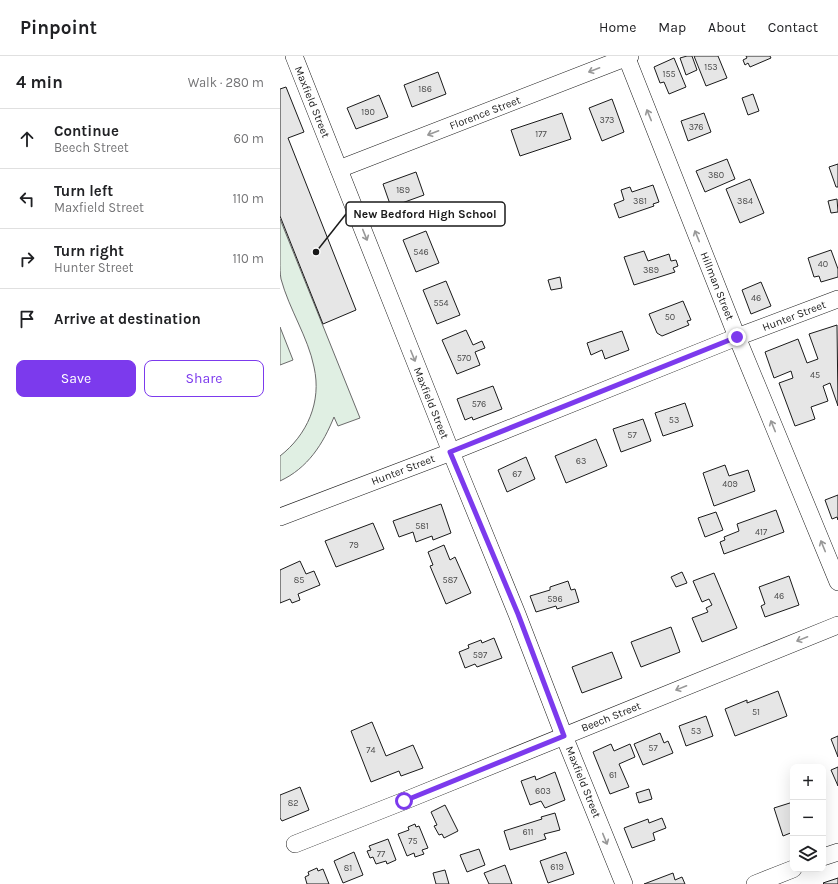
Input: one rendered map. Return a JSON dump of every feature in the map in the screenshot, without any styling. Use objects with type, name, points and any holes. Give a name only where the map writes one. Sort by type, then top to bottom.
[{"type":"street","name":"Maxfield Street","points":[[294,56],[450,452],[518,614],[564,736],[624,884]]},
{"type":"street","name":"Florence Street","points":[[339,169],[627,56]]},
{"type":"street","name":"Hillman Street","points":[[627,56],[737,337],[838,582]]},
{"type":"street","name":"Hunter Street","points":[[280,517],[450,452],[737,337],[838,300]]},
{"type":"street","name":"Beech Street","points":[[296,844],[838,625]]},
{"type":"street","points":[[826,856],[838,852]]},
{"type":"street","points":[[755,884],[790,870]]},
{"type":"green space","points":[[280,219],[360,418],[338,426],[334,417],[325,437],[313,454],[299,469],[280,481],[280,456],[290,448],[305,428],[314,405],[316,380],[311,356],[281,279]]},
{"type":"green space","points":[[280,327],[293,360],[280,365]]},
{"type":"building","points":[[692,56],[697,70],[686,75],[680,58]]},
{"type":"building","points":[[694,56],[718,56],[727,78],[706,86]]},
{"type":"building","points":[[746,56],[770,56],[771,58],[750,67],[748,63],[745,65],[743,60],[747,58]]},
{"type":"building","points":[[674,58],[686,87],[669,94],[664,82],[660,83],[654,67]]},
{"type":"building","points":[[438,72],[446,94],[412,107],[404,85]]},
{"type":"building","points":[[286,87],[304,132],[288,138],[356,310],[323,324],[280,216],[280,89]]},
{"type":"building","points":[[753,94],[759,111],[748,115],[742,98]]},
{"type":"building","points":[[379,95],[388,117],[356,129],[347,108]]},
{"type":"building","points":[[612,99],[624,132],[602,141],[589,108]]},
{"type":"building","points":[[562,113],[571,139],[520,156],[511,130]]},
{"type":"building","points":[[704,113],[711,132],[688,141],[681,121]]},
{"type":"building","points":[[727,159],[735,179],[705,192],[696,171]]},
{"type":"building","points":[[838,164],[838,187],[836,187],[829,167]]},
{"type":"building","points":[[416,172],[424,195],[391,207],[383,184]]},
{"type":"building","points":[[750,179],[764,213],[740,223],[726,189]]},
{"type":"building","points":[[653,185],[659,202],[653,204],[654,206],[619,218],[614,204],[624,200],[621,190],[630,187],[632,192]]},
{"type":"building","points":[[837,199],[838,212],[831,213],[828,201]]},
{"type":"building","points":[[426,231],[439,263],[416,272],[403,240]]},
{"type":"building","points":[[831,250],[838,269],[838,277],[821,282],[819,276],[814,277],[808,258]]},
{"type":"building","points":[[644,251],[648,261],[669,254],[671,261],[676,260],[678,266],[673,268],[675,272],[634,285],[624,257]]},
{"type":"building","points":[[560,277],[562,288],[551,290],[548,280]]},
{"type":"building","points":[[446,281],[460,315],[437,324],[423,290]]},
{"type":"building","points":[[761,282],[771,306],[751,314],[742,290]]},
{"type":"building","points":[[683,301],[691,320],[687,321],[689,325],[662,336],[657,333],[649,314]]},
{"type":"building","points":[[837,325],[838,406],[830,383],[823,386],[828,401],[811,407],[815,419],[795,426],[779,383],[793,378],[791,371],[774,378],[765,352],[798,339],[807,363],[818,359],[809,334]]},
{"type":"building","points":[[466,330],[473,345],[482,341],[485,348],[475,352],[480,365],[457,374],[442,340]]},
{"type":"building","points":[[622,331],[629,350],[605,359],[602,350],[591,355],[587,343]]},
{"type":"building","points":[[493,386],[502,409],[473,420],[472,417],[465,420],[457,399]]},
{"type":"building","points":[[685,403],[693,426],[663,436],[655,413]]},
{"type":"building","points":[[643,419],[651,441],[621,452],[613,429]]},
{"type":"building","points":[[596,439],[607,466],[566,483],[555,456]]},
{"type":"building","points":[[526,457],[535,479],[507,492],[498,470]]},
{"type":"building","points":[[725,465],[729,476],[748,470],[755,491],[714,506],[703,473]]},
{"type":"building","points":[[838,495],[838,520],[837,517],[832,519],[825,500]]},
{"type":"building","points":[[441,504],[451,533],[433,540],[432,536],[416,542],[413,532],[399,537],[393,521]]},
{"type":"building","points":[[776,510],[784,532],[724,554],[720,542],[725,540],[724,537],[739,531],[737,524]]},
{"type":"building","points":[[716,512],[723,530],[705,537],[698,518]]},
{"type":"building","points":[[373,523],[384,549],[336,567],[325,541]]},
{"type":"building","points":[[444,545],[450,560],[455,557],[471,593],[446,604],[430,566],[433,565],[428,552]]},
{"type":"building","points":[[300,561],[306,574],[314,571],[320,585],[298,594],[300,600],[292,603],[290,599],[280,603],[280,570]]},
{"type":"building","points":[[682,572],[687,583],[676,587],[671,577]]},
{"type":"building","points":[[714,573],[737,628],[702,642],[692,618],[708,612],[706,608],[712,605],[709,599],[702,602],[693,581]]},
{"type":"building","points":[[789,576],[799,605],[765,617],[761,606],[765,604],[759,587]]},
{"type":"building","points":[[568,581],[571,590],[575,589],[579,602],[557,609],[556,606],[536,612],[530,596],[550,590],[550,587]]},
{"type":"building","points":[[671,627],[680,652],[641,667],[631,642]]},
{"type":"building","points":[[494,638],[502,658],[477,667],[475,664],[465,668],[459,652],[469,648],[468,645],[481,640],[482,643]]},
{"type":"building","points":[[612,652],[622,678],[582,693],[572,667]]},
{"type":"building","points":[[778,691],[787,716],[735,736],[725,709],[747,700],[747,703]]},
{"type":"building","points":[[706,716],[713,736],[686,746],[679,726]]},
{"type":"building","points":[[372,722],[386,756],[413,745],[423,768],[401,776],[399,771],[371,782],[351,731]]},
{"type":"building","points":[[660,733],[664,743],[668,741],[673,753],[643,765],[634,744]]},
{"type":"building","points":[[838,736],[838,757],[831,739]]},
{"type":"building","points":[[611,744],[614,751],[630,744],[635,757],[619,764],[629,787],[610,794],[593,752]]},
{"type":"building","points":[[838,767],[838,786],[831,770]]},
{"type":"building","points":[[555,772],[565,800],[545,808],[541,801],[530,805],[521,781],[535,776],[536,780]]},
{"type":"building","points":[[300,787],[309,810],[282,821],[280,818],[280,795]]},
{"type":"building","points":[[649,789],[652,799],[639,803],[636,793]]},
{"type":"building","points":[[790,803],[790,833],[783,836],[774,808]]},
{"type":"building","points":[[445,805],[458,831],[444,838],[442,834],[439,835],[434,826],[437,825],[431,812]]},
{"type":"building","points":[[555,813],[560,830],[544,834],[546,839],[510,850],[504,831],[542,819],[541,817]]},
{"type":"building","points":[[662,818],[666,828],[653,833],[655,840],[632,848],[624,828],[648,819],[649,823]]},
{"type":"building","points":[[415,824],[416,827],[419,826],[428,848],[422,850],[424,854],[415,857],[414,853],[407,856],[398,834],[409,830],[408,827]]},
{"type":"building","points":[[388,839],[396,860],[387,864],[386,861],[376,864],[373,857],[370,858],[367,851],[371,850],[369,846]]},
{"type":"building","points":[[479,849],[485,865],[467,872],[460,855]]},
{"type":"building","points":[[354,852],[363,875],[343,883],[334,861]]},
{"type":"building","points":[[566,852],[574,874],[548,883],[540,861]]},
{"type":"building","points":[[505,865],[512,884],[489,884],[484,873]]},
{"type":"building","points":[[317,868],[318,871],[323,869],[329,884],[307,884],[305,877],[309,875],[308,872]]},
{"type":"building","points":[[445,870],[449,884],[436,884],[433,873]]},
{"type":"building","points":[[673,873],[675,880],[682,877],[685,884],[644,884]]},
{"type":"building","points":[[838,878],[838,884],[823,883]]},
{"type":"place","name":"New Bedford High School","points":[[316,252]]},
{"type":"route","points":[[404,801],[564,736],[518,614],[450,452],[737,337]]}]
